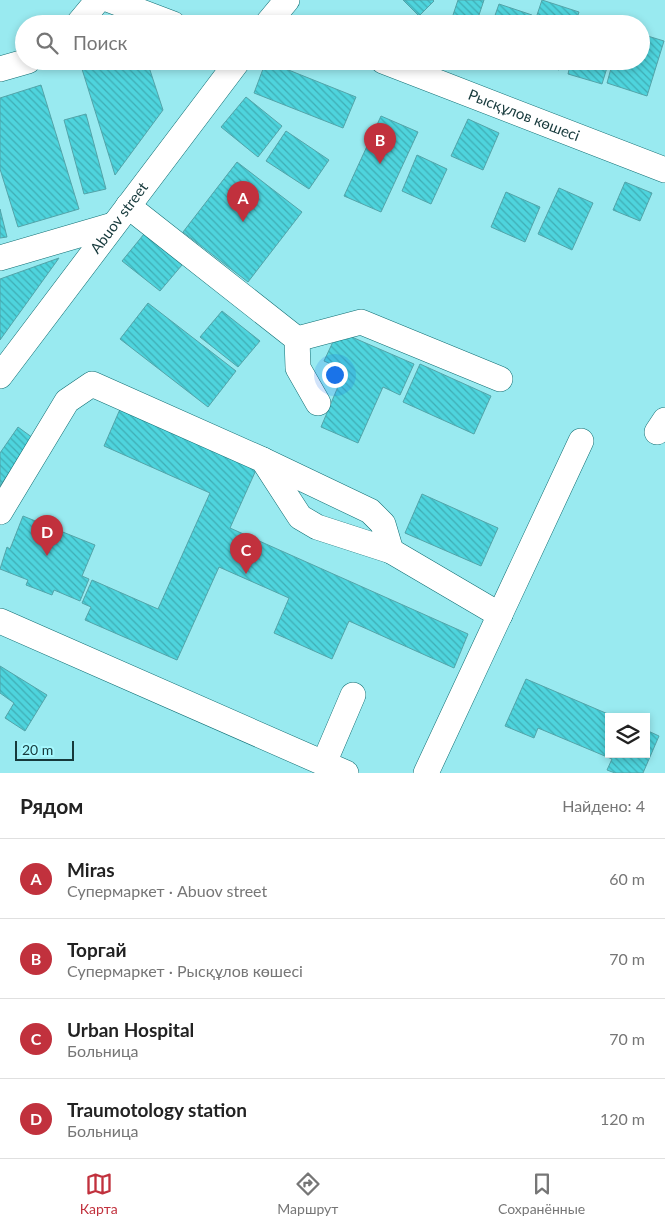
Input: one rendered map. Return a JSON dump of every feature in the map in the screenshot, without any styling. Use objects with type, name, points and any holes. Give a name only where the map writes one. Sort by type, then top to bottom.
[{"type":"street","points":[[86,15],[98,0]]},
{"type":"street","points":[[110,0],[150,15]]},
{"type":"street","points":[[274,15],[287,0]]},
{"type":"street","points":[[0,69],[15,65]]},
{"type":"street","name":"Abuov street","points":[[0,376],[231,70]]},
{"type":"street","name":"Рысқұлов көшесі","points":[[407,70],[663,167]]},
{"type":"street","points":[[0,258],[121,216],[297,339],[361,322],[500,379]]},
{"type":"street","points":[[297,339],[298,368],[318,403]]},
{"type":"street","points":[[0,512],[67,401],[92,384],[263,460],[370,511],[383,524],[391,551]]},
{"type":"street","points":[[426,773],[581,441]]},
{"type":"street","points":[[263,460],[300,517],[317,527],[391,551],[500,614]]},
{"type":"street","points":[[0,620],[335,768],[353,695]]},
{"type":"building","points":[[403,0],[434,1],[420,15]]},
{"type":"building","points":[[458,0],[484,0],[479,15],[453,15]]},
{"type":"building","points":[[542,0],[579,12],[578,15],[537,15]]},
{"type":"building","points":[[499,4],[532,15],[495,15]]},
{"type":"building","points":[[650,37],[664,41],[647,96],[607,83],[611,70],[650,70]]},
{"type":"building","points":[[82,70],[150,70],[163,110],[115,175]]},
{"type":"building","points":[[263,70],[288,70],[356,97],[343,128],[254,93]]},
{"type":"building","points":[[569,70],[606,70],[602,84],[568,74]]},
{"type":"building","points":[[41,85],[79,209],[18,227],[0,169],[0,98]]},
{"type":"building","points":[[246,97],[282,126],[258,157],[221,127]]},
{"type":"building","points":[[86,114],[106,189],[84,194],[64,120]]},
{"type":"building","points":[[381,116],[418,132],[381,212],[344,196]]},
{"type":"building","points":[[468,119],[499,133],[483,170],[451,156]]},
{"type":"building","points":[[286,131],[329,160],[309,189],[266,161]]},
{"type":"building","points":[[417,155],[447,169],[431,204],[402,191]]},
{"type":"building","points":[[237,162],[302,212],[248,282],[183,232]]},
{"type":"building","points":[[625,182],[652,193],[640,221],[613,210]]},
{"type":"building","points":[[559,188],[593,203],[572,250],[538,234]]},
{"type":"building","points":[[506,192],[540,207],[525,242],[491,227]]},
{"type":"building","points":[[0,209],[7,237],[0,238]]},
{"type":"building","points":[[144,234],[182,265],[160,291],[122,261]]},
{"type":"building","points":[[59,258],[31,297],[0,340],[0,279]]},
{"type":"building","points":[[148,303],[236,371],[208,407],[120,339]]},
{"type":"building","points":[[222,311],[260,341],[238,367],[200,337]]},
{"type":"building","points":[[338,331],[414,364],[400,395],[383,387],[358,443],[321,427],[345,370],[324,361]]},
{"type":"building","points":[[420,364],[491,396],[474,434],[403,402]]},
{"type":"building","points":[[124,400],[260,461],[230,528],[468,634],[454,668],[349,621],[332,659],[274,633],[289,598],[219,567],[177,660],[85,620],[91,607],[82,603],[92,580],[158,609],[210,493],[104,446]]},
{"type":"building","points":[[18,427],[33,438],[0,486],[0,453]]},
{"type":"building","points":[[422,494],[498,528],[481,566],[405,533]]},
{"type":"building","points":[[23,516],[95,545],[82,576],[89,579],[80,601],[54,590],[52,595],[26,585],[28,580],[0,569],[7,547],[10,549]]},
{"type":"building","points":[[0,666],[47,695],[25,731],[5,718],[14,703],[0,693]]},
{"type":"building","points":[[526,679],[606,713],[605,756],[538,728],[534,738],[505,726]]},
{"type":"building","points":[[650,732],[659,736],[650,757]]},
{"type":"building","points":[[610,758],[649,758],[643,773],[615,773],[607,770],[612,759]]},
{"type":"place","name":"Торгай","points":[[380,164]]},
{"type":"place","name":"Miras","points":[[243,222]]},
{"type":"place","name":"Traumotology station","points":[[47,556]]},
{"type":"place","name":"Urban Hospital","points":[[246,574]]}]
